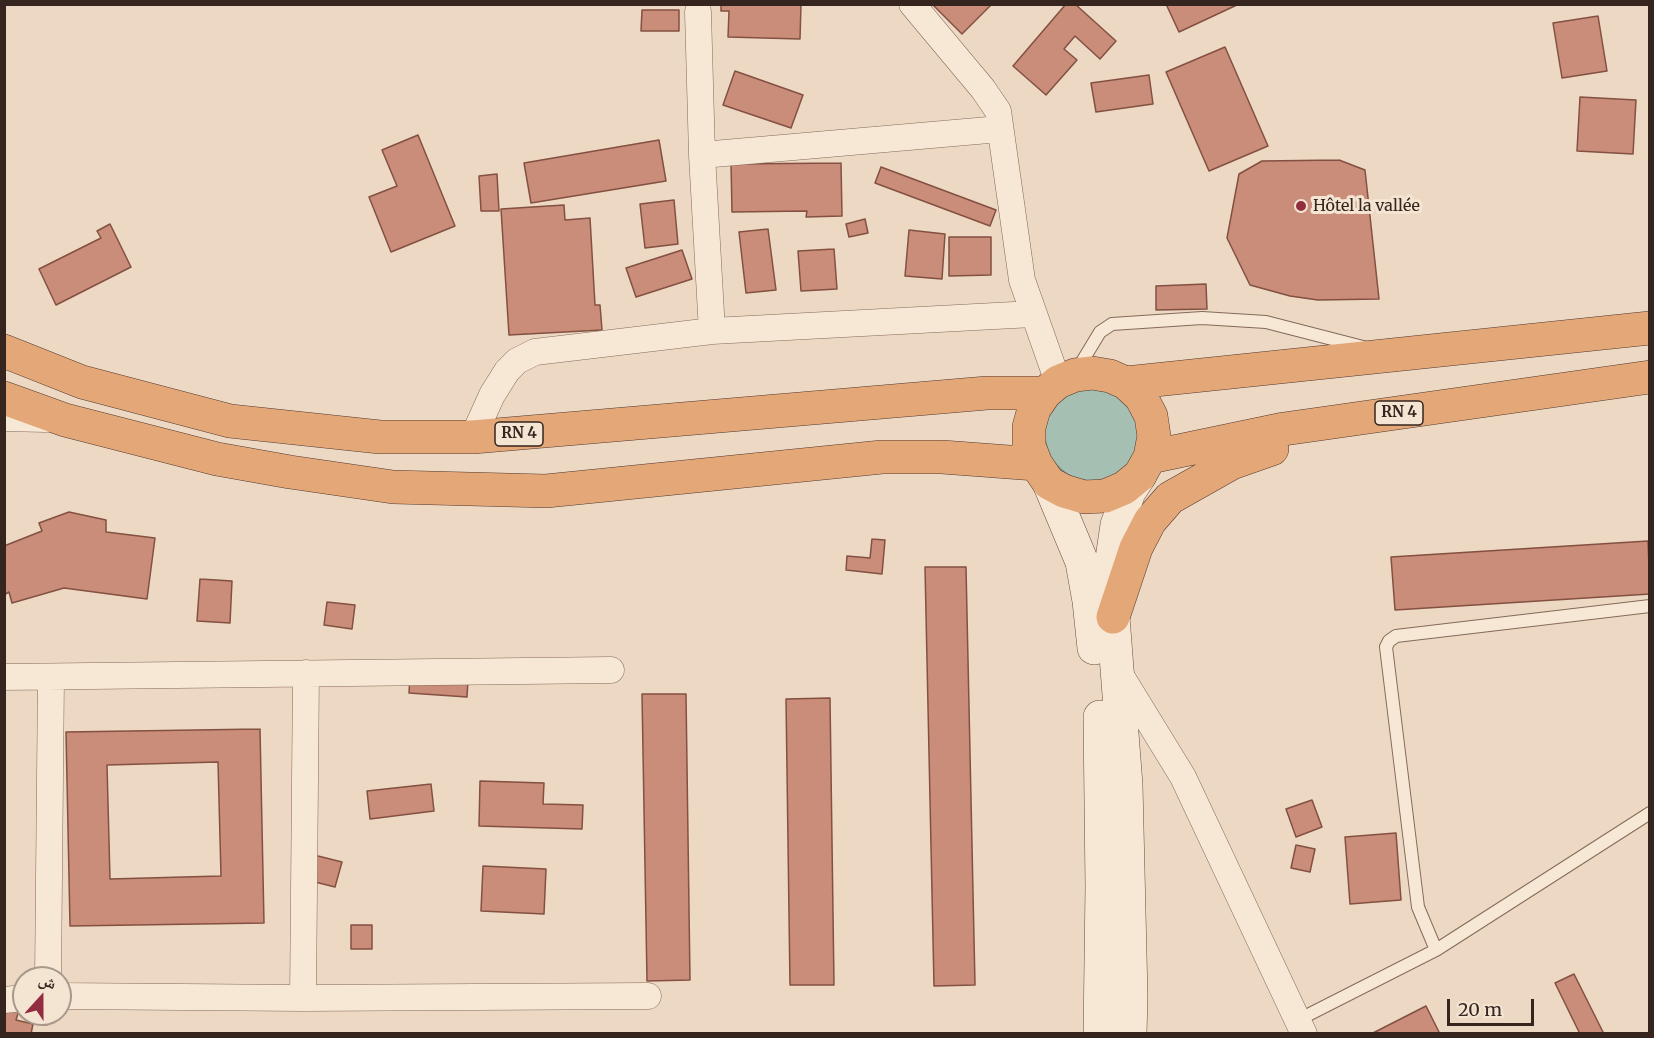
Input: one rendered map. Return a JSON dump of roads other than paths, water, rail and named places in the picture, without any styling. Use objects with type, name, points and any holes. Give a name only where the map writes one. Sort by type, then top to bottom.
[{"type":"highway","points":[[1126,383],[1650,328]]},
{"type":"highway","name":"RN 4","points":[[4,351],[82,381],[230,421],[380,437],[473,437],[987,393],[1059,383]]},
{"type":"highway","points":[[1092,373],[1110,376],[1126,383],[1141,397],[1151,416],[1154,436],[1145,466],[1124,488],[1105,496],[1084,497],[1064,491],[1042,474],[1029,446],[1029,428],[1034,409],[1059,383],[1092,373]]},
{"type":"highway","name":"RN 4","points":[[1145,466],[1284,429],[1650,377]]},
{"type":"highway","points":[[4,398],[65,420],[217,459],[393,487],[546,491],[882,457],[942,457],[1042,474]]},
{"type":"highway","points":[[1113,616],[1136,548],[1150,521],[1170,498],[1232,463],[1353,419]]},
{"type":"main road","points":[[1130,1034],[1125,785],[1113,616],[1114,538],[1129,492],[1145,466]]},
{"type":"main road","points":[[1042,474],[1082,562],[1089,601],[1100,715],[1102,886],[1100,1034]]},
{"type":"street","points":[[912,4],[998,111],[1022,280],[1059,383]]},
{"type":"street","points":[[698,12],[702,155],[712,331]]},
{"type":"street","points":[[702,155],[1000,129]]},
{"type":"street","points":[[473,437],[492,396],[507,371],[517,361],[535,352],[712,331],[1033,314]]},
{"type":"street","points":[[4,418],[65,420]]},
{"type":"street","points":[[1116,667],[1183,777],[1301,1027]]},
{"type":"street","points":[[4,677],[611,670]]},
{"type":"street","points":[[303,998],[306,673]]},
{"type":"street","points":[[48,966],[51,677]]},
{"type":"street","points":[[72,996],[303,998],[648,996]]},
{"type":"lane","points":[[1059,383],[1100,332],[1112,324],[1202,318],[1266,322],[1393,354]]},
{"type":"lane","points":[[1437,950],[1418,907],[1386,647],[1389,641],[1396,636],[1650,606]]},
{"type":"lane","points":[[1301,1027],[1437,950],[1650,813]]},
{"type":"place","name":"Hôtel la vallée","points":[[1301,206]]}]
